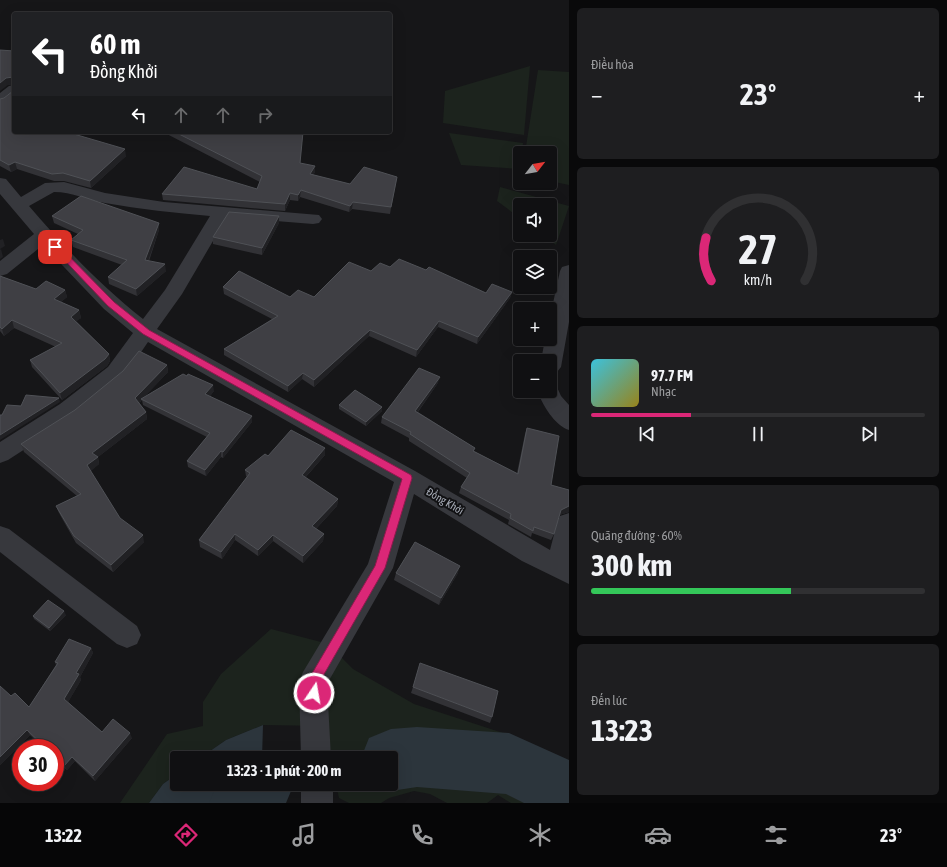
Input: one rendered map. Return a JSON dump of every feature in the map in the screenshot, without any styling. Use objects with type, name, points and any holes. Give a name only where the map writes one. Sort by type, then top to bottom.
[{"type":"street","points":[[0,101],[12,91]]},
{"type":"street","name":"Đồng Khởi","points":[[0,183],[44,235],[111,304],[146,332],[407,478],[531,553],[564,570]]},
{"type":"street","points":[[19,205],[51,187],[64,187],[104,198],[164,207],[313,219]]},
{"type":"street","points":[[0,454],[68,410],[116,372],[172,294],[221,212]]},
{"type":"street","points":[[0,270],[44,235]]},
{"type":"street","points":[[553,354],[569,271]]},
{"type":"street","points":[[551,398],[569,421]]},
{"type":"street","points":[[316,751],[313,682],[380,568],[407,478]]},
{"type":"street","points":[[564,570],[569,523]]},
{"type":"street","points":[[0,536],[127,635]]},
{"type":"street","points":[[317,791],[317,803]]},
{"type":"shaded area","points":[[530,66],[524,135],[443,123],[445,91]]},
{"type":"shaded area","points":[[538,70],[569,72],[569,185],[557,182],[557,146],[526,146]]},
{"type":"shaded area","points":[[449,133],[523,143],[523,146],[513,146],[513,169],[461,165]]},
{"type":"shaded area","points":[[500,187],[540,198],[513,198],[513,213],[497,201]]},
{"type":"shaded area","points":[[557,203],[569,206],[557,242]]},
{"type":"shaded area","points":[[271,629],[321,642],[341,657],[353,669],[414,704],[503,733],[569,773],[569,803],[511,803],[498,795],[487,803],[447,803],[430,794],[414,791],[389,798],[381,803],[349,803],[339,798],[338,791],[398,791],[398,751],[330,751],[325,726],[263,725],[226,740],[210,751],[170,751],[170,779],[163,784],[149,803],[120,803],[167,734],[203,726],[203,702],[221,674]]},
{"type":"shaded area","points":[[263,725],[262,751],[210,751],[226,740]]},
{"type":"shaded area","points":[[170,779],[170,791],[261,791],[260,803],[149,803],[163,784]]},
{"type":"building","points":[[0,50],[12,51],[12,77],[6,78],[0,83]]},
{"type":"building","points":[[12,92],[12,134],[74,134],[125,149],[90,181],[63,173],[52,174],[15,162],[9,165],[0,160],[0,99],[4,98]]},
{"type":"building","points":[[179,134],[303,134],[300,163],[315,166],[310,174],[350,184],[364,167],[397,177],[391,207],[353,202],[350,206],[301,190],[298,195],[290,193],[285,204],[162,194],[184,167],[257,189],[262,176]]},
{"type":"building","points":[[81,196],[159,223],[145,260],[165,264],[136,289],[108,277],[127,260],[71,240],[83,230],[52,216]]},
{"type":"building","points":[[229,212],[279,216],[262,248],[213,237]]},
{"type":"building","points":[[399,259],[426,270],[429,267],[486,293],[492,284],[512,292],[478,337],[439,321],[417,350],[370,330],[314,380],[303,373],[288,386],[224,349],[278,316],[223,287],[239,271],[290,297],[298,290],[314,297],[349,262],[371,271],[380,263],[390,267]]},
{"type":"building","points":[[0,276],[36,289],[46,281],[65,290],[54,299],[79,310],[71,317],[109,354],[105,359],[60,393],[30,360],[62,343],[12,320],[2,329],[0,327]]},
{"type":"building","points":[[139,351],[167,365],[135,398],[146,412],[92,453],[98,457],[87,465],[120,518],[143,535],[111,565],[74,536],[56,506],[81,494],[21,444],[75,410],[123,371]]},
{"type":"building","points":[[419,368],[440,377],[415,411],[475,448],[473,451],[518,474],[527,428],[559,436],[551,485],[569,490],[569,506],[561,510],[554,534],[534,527],[533,531],[510,518],[511,514],[461,487],[470,473],[410,434],[411,432],[382,417]]},
{"type":"building","points":[[183,374],[187,376],[188,374],[213,385],[205,394],[252,416],[223,452],[221,451],[205,470],[187,461],[210,433],[141,399]]},
{"type":"building","points":[[355,390],[382,407],[366,422],[339,405]]},
{"type":"building","points":[[26,395],[59,398],[0,435],[0,415],[2,415],[7,405],[21,406]]},
{"type":"building","points":[[291,430],[325,448],[302,475],[338,499],[312,526],[324,534],[303,556],[273,535],[258,550],[235,534],[221,552],[199,540],[250,473],[245,470],[265,454],[268,456]]},
{"type":"building","points":[[415,542],[460,566],[441,598],[396,573]]},
{"type":"building","points":[[48,600],[64,611],[49,628],[33,616]]},
{"type":"building","points":[[69,639],[91,648],[76,673],[79,674],[64,699],[102,732],[113,719],[130,733],[93,776],[72,757],[64,766],[64,739],[36,739],[27,730],[18,739],[12,739],[12,745],[0,757],[0,686],[11,696],[15,693],[29,707],[58,663],[55,662]]},
{"type":"building","points":[[420,663],[498,691],[492,717],[413,687]]},
{"type":"waterway","points":[[398,759],[417,757],[509,764],[569,792]]},
{"type":"waterway","points":[[241,803],[255,791]]},
{"type":"route","points":[[55,247],[111,304],[146,332],[407,478],[380,568],[313,682],[314,693]]}]
